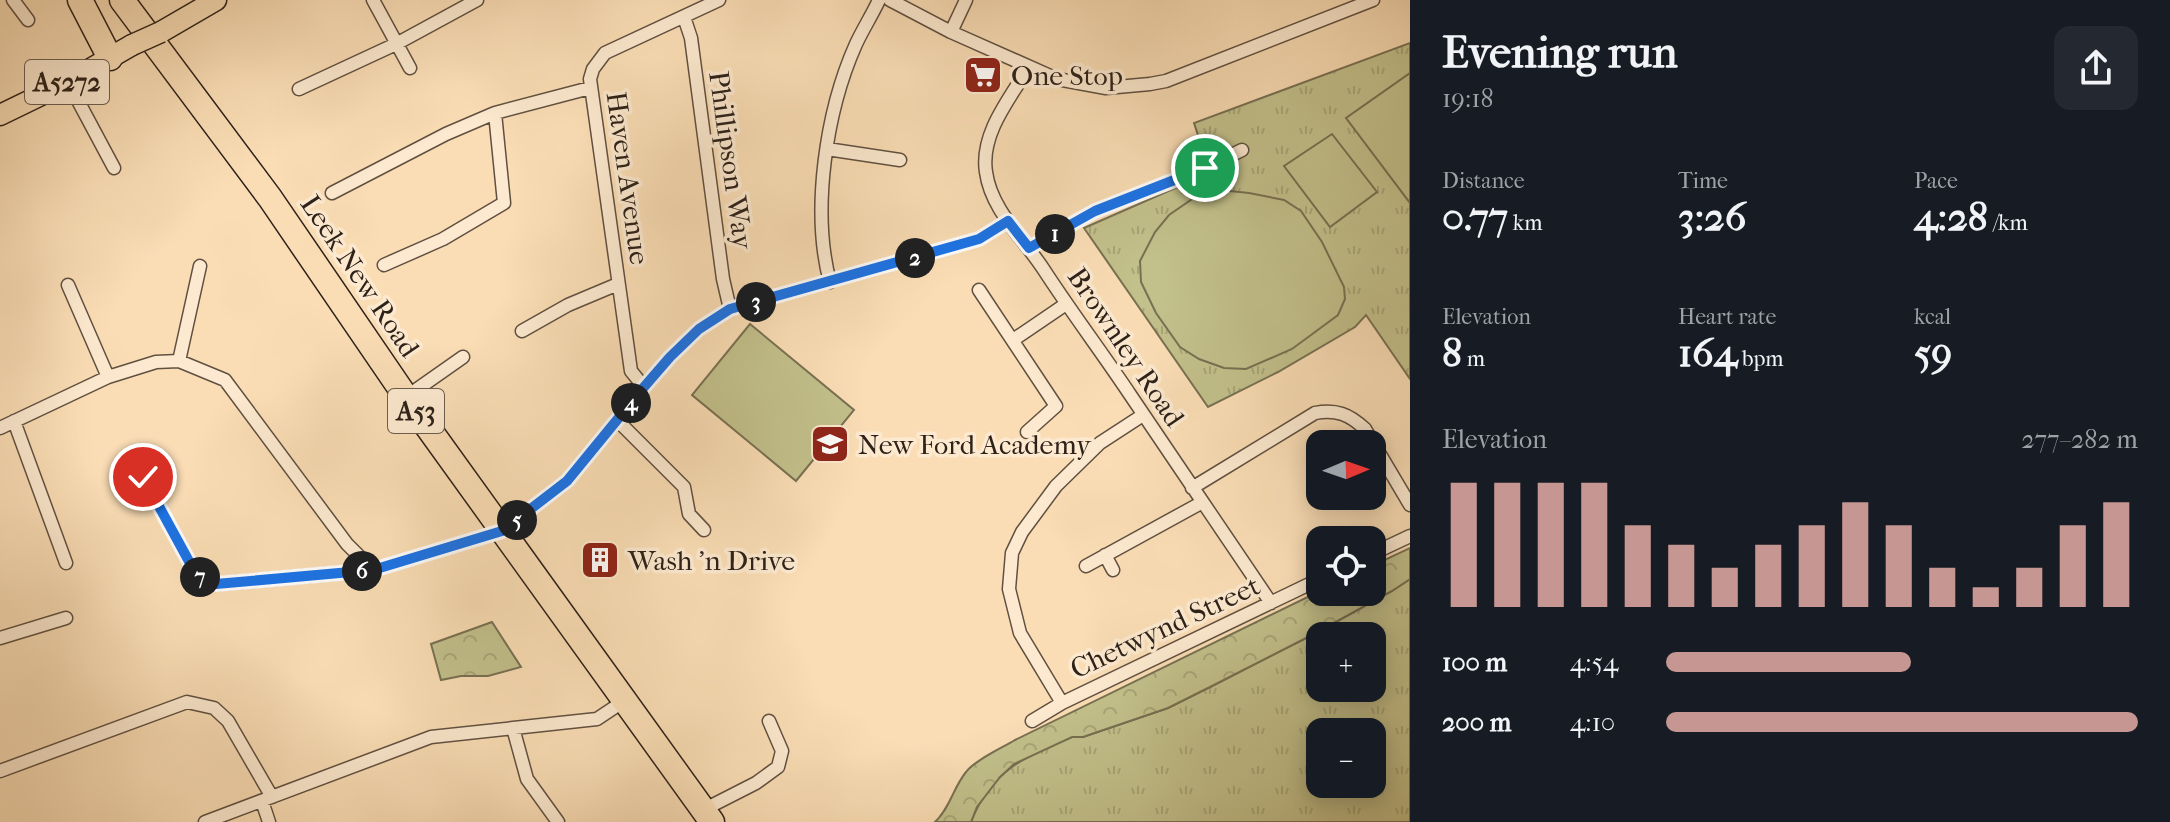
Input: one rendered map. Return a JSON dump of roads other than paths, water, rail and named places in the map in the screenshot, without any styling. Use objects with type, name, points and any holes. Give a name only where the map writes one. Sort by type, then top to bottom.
[{"type":"highway","points":[[80,0],[110,58]]},
{"type":"highway","name":"Leek New Road","points":[[122,0],[263,188],[406,397],[707,816]]},
{"type":"highway","points":[[162,31],[263,169],[263,188]]},
{"type":"main road","name":"A5272","points":[[0,115],[68,82],[216,0]]},
{"type":"street","points":[[13,0],[28,20]]},
{"type":"street","points":[[373,0],[410,68]]},
{"type":"street","points":[[299,89],[396,44],[477,0]]},
{"type":"street","name":"Haven Avenue","points":[[644,387],[631,371],[590,79],[605,53],[719,0]]},
{"type":"street","points":[[830,282],[823,255],[821,191],[827,149],[842,81],[856,44],[879,0]]},
{"type":"street","points":[[890,0],[951,32],[1057,79],[1106,88],[1166,81],[1373,0]]},
{"type":"street","points":[[951,32],[966,0]]},
{"type":"street","name":"Phillipson Way","points":[[684,17],[691,38],[723,279],[730,309]]},
{"type":"street","name":"Brownley Road","points":[[1029,67],[987,142],[985,170],[991,194],[1271,603]]},
{"type":"street","points":[[68,82],[114,168]]},
{"type":"street","points":[[332,193],[444,135],[495,113],[590,88]]},
{"type":"street","points":[[384,265],[443,239],[504,203],[495,113]]},
{"type":"street","points":[[827,149],[900,160]]},
{"type":"street","points":[[1029,248],[1095,211],[1205,168],[1242,150]]},
{"type":"street","points":[[143,477],[197,576],[206,580],[216,584],[373,570],[502,531],[567,481],[644,387],[699,329],[730,309],[979,239],[1008,221]]},
{"type":"street","points":[[179,361],[200,266]]},
{"type":"street","points":[[522,331],[568,305],[618,284]]},
{"type":"street","points":[[68,285],[108,377]]},
{"type":"street","points":[[979,290],[1056,406],[1027,432]]},
{"type":"street","points":[[1013,340],[1066,304]]},
{"type":"street","points":[[406,397],[463,357]]},
{"type":"street","points":[[7,425],[108,377],[156,362],[179,361],[225,380],[347,544],[373,570]]},
{"type":"street","points":[[0,410],[66,563]]},
{"type":"street","points":[[1192,488],[1315,413],[1329,411],[1343,414],[1365,429],[1410,505]]},
{"type":"street","points":[[1062,703],[1020,633],[1009,589],[1012,553],[1022,532],[1056,486],[1100,443],[1143,415]]},
{"type":"street","points":[[617,420],[684,487],[689,514],[704,530]]},
{"type":"street","points":[[1086,566],[1201,503]]},
{"type":"street","points":[[1386,547],[1410,536]]},
{"type":"street","points":[[1105,555],[1113,570]]},
{"type":"street","name":"Chetwynd Street","points":[[1032,721],[1062,703],[1306,586]]},
{"type":"street","points":[[0,638],[66,618]]},
{"type":"street","points":[[205,822],[431,737],[597,719],[624,701]]},
{"type":"street","points":[[0,771],[187,702],[214,708],[228,721],[267,799],[269,822]]},
{"type":"street","points":[[707,816],[778,767],[782,751],[769,721]]},
{"type":"street","points":[[513,728],[527,779],[558,822]]},
{"type":"place","name":"One Stop","points":[[983,75]]},
{"type":"place","name":"New Ford Academy","points":[[830,444]]},
{"type":"place","name":"Wash 'n Drive","points":[[600,560]]}]
